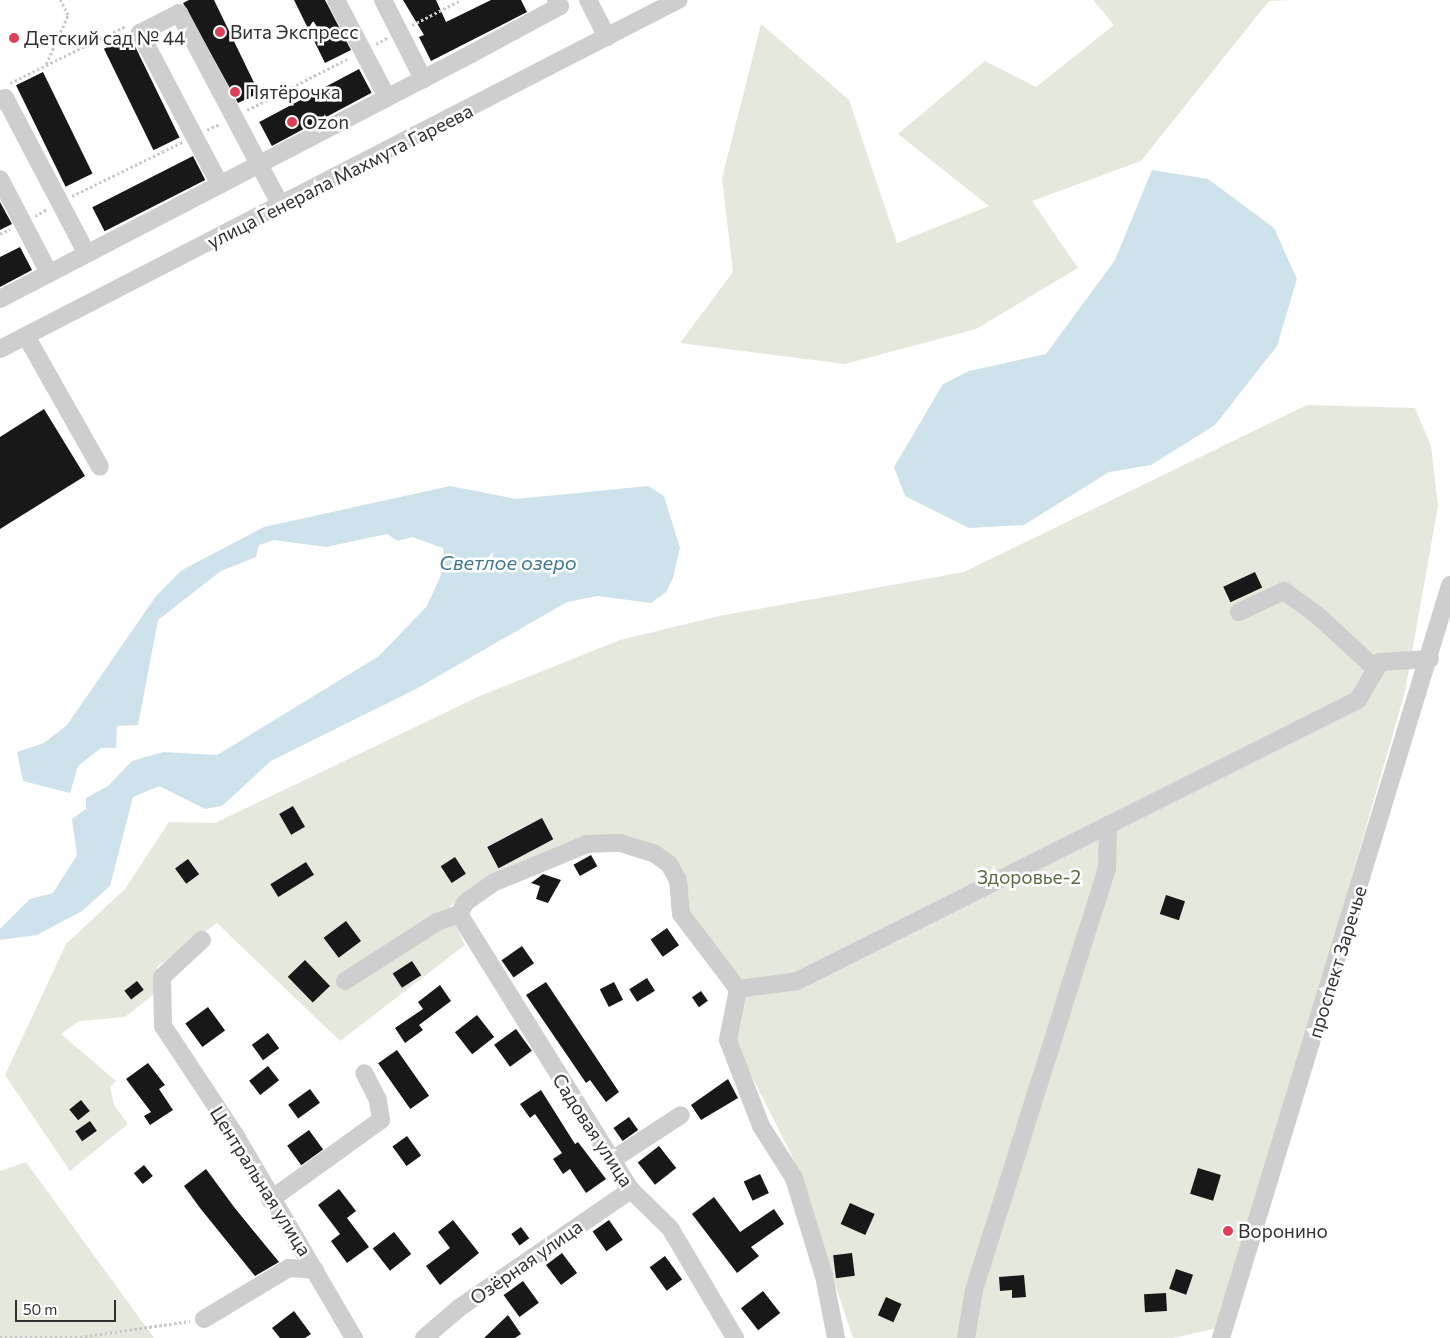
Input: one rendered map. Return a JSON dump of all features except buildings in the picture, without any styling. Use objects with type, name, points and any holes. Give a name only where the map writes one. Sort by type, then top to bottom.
[{"type":"street","points":[[336,0],[387,97]]},
{"type":"street","points":[[383,0],[423,79]]},
{"type":"street","points":[[0,299],[86,252],[220,185],[560,6],[556,0]]},
{"type":"street","points":[[588,0],[607,36]]},
{"type":"street","name":"улица Генерала Махмута Гареева","points":[[0,349],[678,0]]},
{"type":"street","points":[[220,185],[140,33],[179,13],[281,206]]},
{"type":"street","points":[[4,93],[86,252]]},
{"type":"street","points":[[0,179],[49,273]]},
{"type":"street","points":[[26,336],[100,467]]},
{"type":"street","name":"проспект Заречье","points":[[1221,1338],[1430,659],[1450,585]]},
{"type":"street","points":[[1239,612],[1284,591],[1317,615],[1376,669]]},
{"type":"street","points":[[738,990],[797,981],[1358,700],[1380,662],[1430,659]]},
{"type":"street","points":[[966,1338],[984,1256],[1108,869],[1108,825]]},
{"type":"street","points":[[346,981],[437,922],[459,914],[466,902],[495,882],[554,854],[587,844],[620,843],[655,854],[669,864],[678,880],[682,914],[710,957],[738,990]]},
{"type":"street","name":"Садовая улица","points":[[459,914],[631,1190],[670,1228],[735,1338]]},
{"type":"street","name":"Центральная улица","points":[[202,940],[162,977],[163,1026],[237,1138],[270,1200],[315,1270],[354,1338]]},
{"type":"street","points":[[738,990],[728,1040],[761,1126],[794,1178],[824,1276],[836,1338]]},
{"type":"street","points":[[270,1200],[381,1120],[378,1100],[364,1073]]},
{"type":"street","points":[[612,1160],[681,1115]]},
{"type":"street","name":"Озёрная улица","points":[[424,1338],[459,1308],[631,1190]]},
{"type":"street","points":[[204,1319],[289,1268],[315,1270]]},
{"type":"path","points":[[46,65],[68,15],[60,0]]},
{"type":"path","points":[[4,93],[46,65],[130,23]]},
{"type":"path","points":[[23,222],[363,51]]},
{"type":"path","points":[[0,1337],[78,1338],[204,1319]]},
{"type":"green space","points":[[1093,0],[1294,0],[1269,1],[1141,161],[1032,201],[1078,268],[976,329],[845,364],[680,343],[733,272],[722,178],[761,24],[849,100],[897,243],[989,206],[898,134],[985,61],[1036,87],[1114,25]]},
{"type":"green space","name":"Здоровье-2","points":[[1307,405],[1415,408],[1431,446],[1438,506],[1405,692],[1222,1327],[1173,1338],[853,1338],[792,1156],[732,1037],[740,997],[687,912],[681,874],[611,837],[537,855],[459,899],[448,909],[465,945],[340,1041],[217,923],[157,967],[158,991],[125,1017],[79,1021],[61,1034],[116,1081],[110,1087],[114,1105],[128,1124],[70,1171],[5,1075],[66,944],[125,889],[169,822],[215,823],[482,695],[620,640],[719,616],[964,572]]},
{"type":"green space","points":[[26,1162],[154,1338],[0,1338],[0,1171]]},
{"type":"water","points":[[1152,170],[1208,179],[1274,228],[1297,279],[1277,346],[1215,425],[1151,465],[1109,472],[1024,525],[969,528],[905,496],[894,467],[943,384],[969,371],[1046,354],[1115,260]]},
{"type":"water","name":"Светлое озеро","points":[[450,486],[516,499],[648,486],[664,496],[680,548],[673,578],[666,592],[651,603],[598,596],[567,602],[416,689],[271,761],[222,806],[205,809],[159,786],[133,797],[110,886],[82,911],[37,935],[0,940],[0,929],[30,899],[53,893],[77,855],[72,819],[86,809],[86,798],[108,786],[132,761],[163,752],[217,755],[379,656],[427,606],[445,566],[443,548],[412,537],[398,541],[387,534],[326,547],[274,540],[259,545],[256,557],[221,571],[158,620],[138,725],[117,726],[116,748],[101,748],[78,766],[70,793],[23,781],[17,752],[44,743],[67,725],[156,596],[182,570],[264,527]]},
{"type":"place","name":"Вита Экспресс","points":[[220,32]]},
{"type":"place","name":"Детский сад № 44","points":[[14,38]]},
{"type":"place","name":"Пятёрочка","points":[[235,92]]},
{"type":"place","name":"Ozon","points":[[292,122]]},
{"type":"place","name":"Воронино","points":[[1228,1231]]}]
